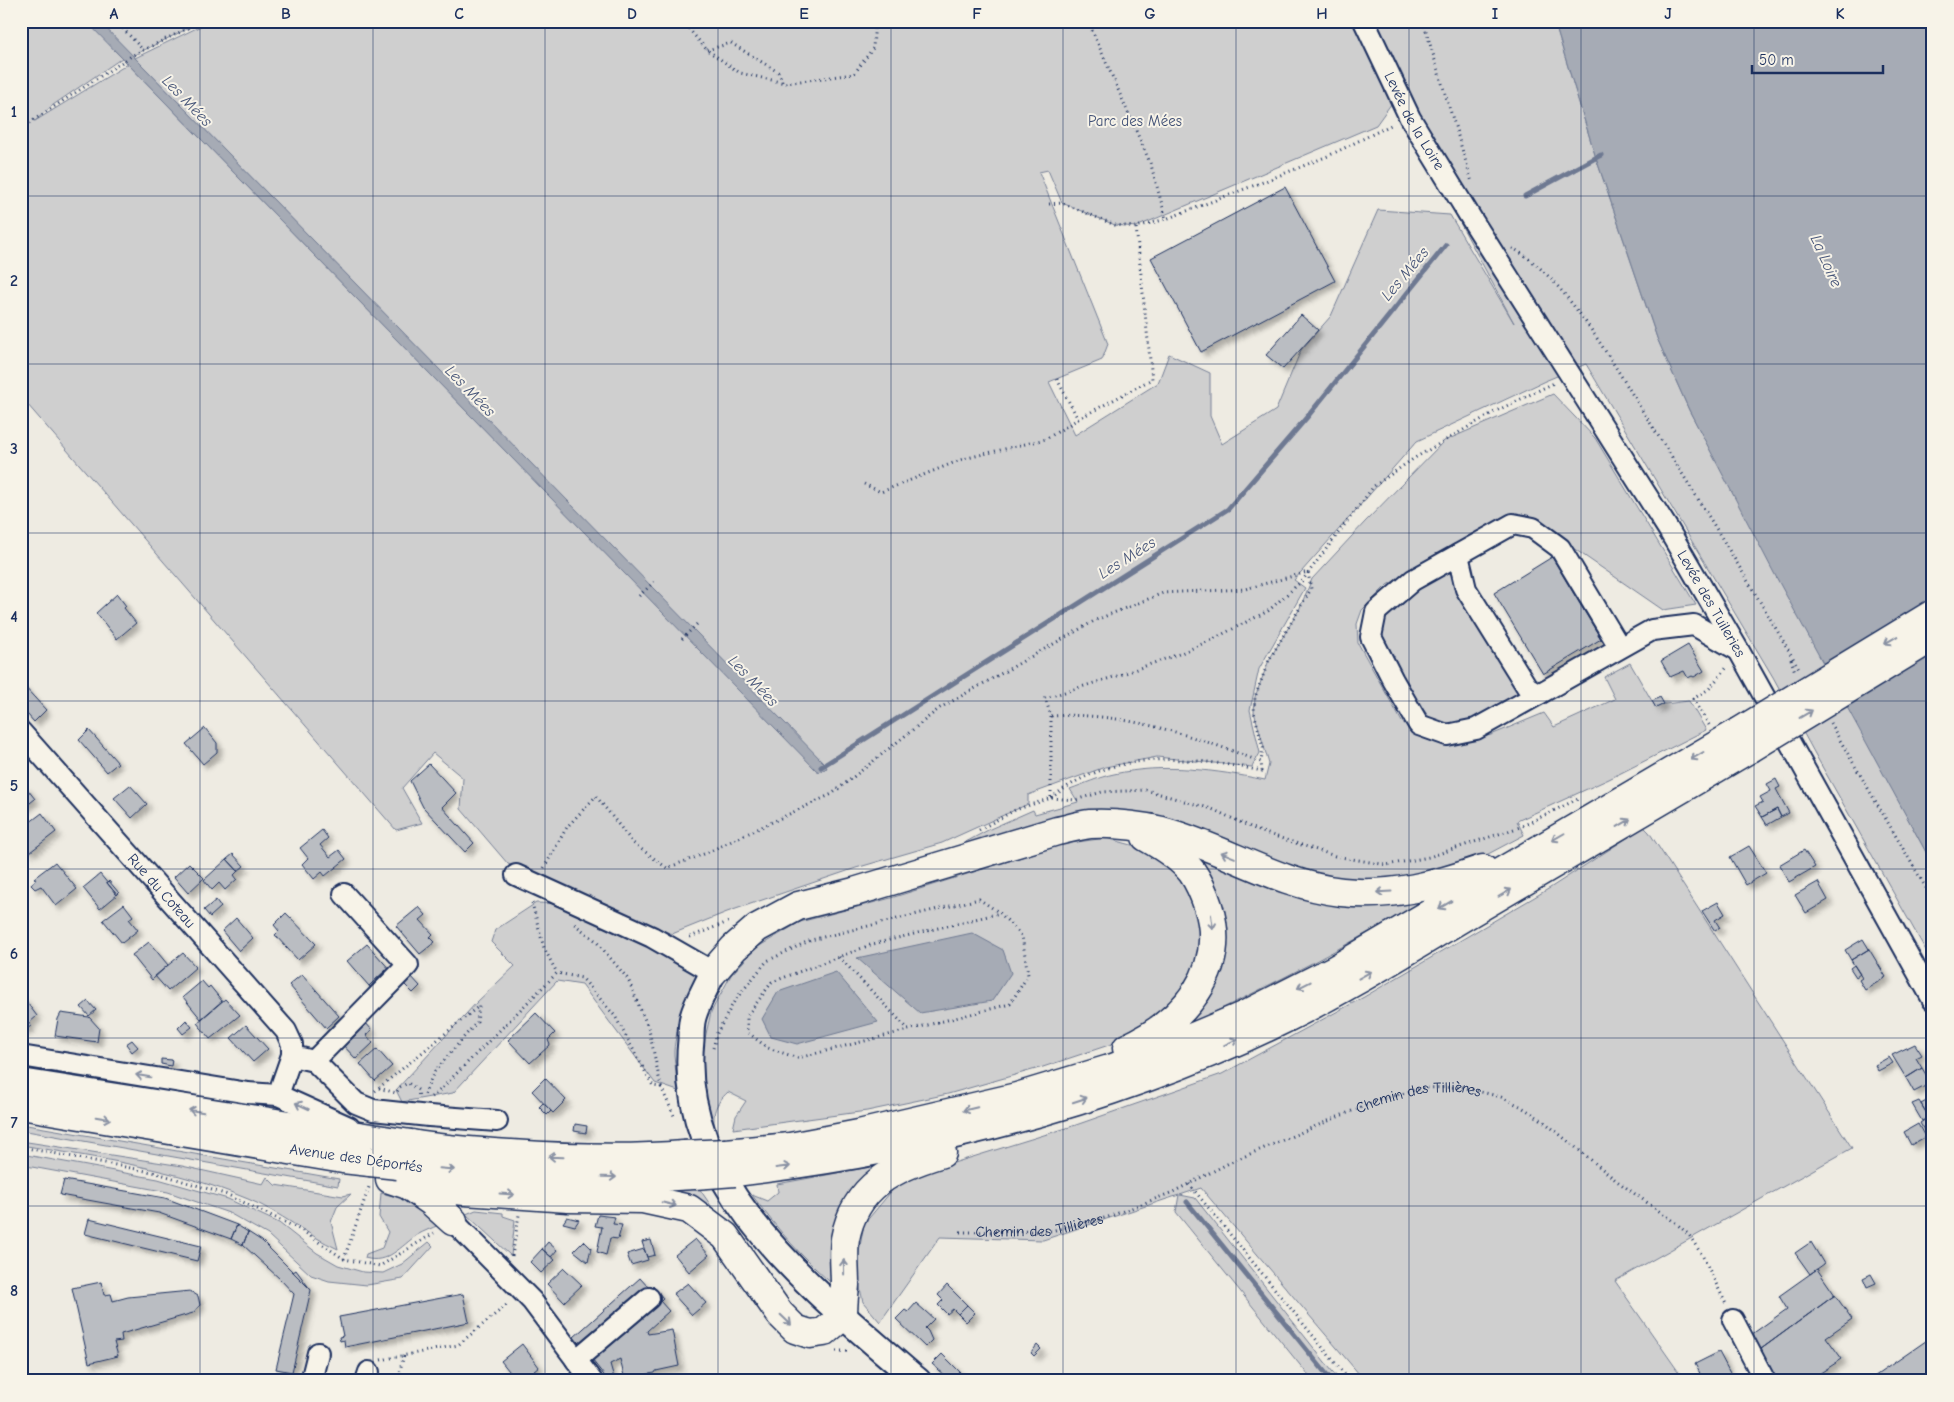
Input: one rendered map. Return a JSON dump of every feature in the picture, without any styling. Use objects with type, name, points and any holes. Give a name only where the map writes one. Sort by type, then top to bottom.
[{"type":"highway","points":[[1025,1106],[1116,1089],[1200,1056],[1276,1023],[1376,969],[1744,740],[1933,614]]},
{"type":"highway","points":[[1025,1106],[1242,1016],[1334,970],[1416,923],[1532,852],[1933,637]]},
{"type":"highway","points":[[714,972],[734,948],[757,928],[798,906],[863,890],[1057,831],[1090,824],[1162,831],[1299,882],[1333,890],[1357,893],[1404,891],[1449,881],[1532,852]]},
{"type":"highway","points":[[381,1163],[465,1191],[568,1198],[643,1199],[689,1209],[725,1236],[780,1314],[795,1329],[810,1334],[824,1332],[843,1316],[845,1239],[855,1209],[867,1192],[892,1171],[912,1162],[949,1150],[1159,1030],[1179,1014],[1204,980],[1212,958],[1214,936],[1204,891],[1191,871],[1176,856],[1125,826]]},
{"type":"highway","name":"Avenue des Déportés","points":[[21,1083],[381,1163]]},
{"type":"highway","name":"Avenue des Déportés","points":[[21,1105],[381,1163],[483,1152],[556,1157],[655,1157],[689,1166],[730,1163],[790,1147],[1025,1106]]},
{"type":"highway","points":[[381,1163],[432,1202],[444,1227]]},
{"type":"highway","points":[[444,1227],[454,1206],[465,1191]]},
{"type":"main road","points":[[714,972],[693,1016],[689,1059],[690,1090],[701,1132],[728,1187],[760,1233],[843,1316],[918,1381]]},
{"type":"street","name":"Levée de la Loire","points":[[1364,21],[1410,118],[1471,218]]},
{"type":"street","name":"Levée des Tuileries","points":[[1471,218],[1668,529],[1739,651],[1933,1000]]},
{"type":"street","points":[[1620,648],[1560,548],[1533,528],[1514,524],[1413,580],[1376,612],[1370,637],[1419,725],[1448,735],[1476,729],[1538,694],[1620,648],[1652,630],[1694,625],[1739,651]]},
{"type":"street","points":[[1458,555],[1466,589],[1527,687],[1538,694]]},
{"type":"street","name":"Rue du Coteau","points":[[21,732],[286,1031],[292,1044],[292,1055]]},
{"type":"street","points":[[516,874],[652,938],[714,972]]},
{"type":"street","points":[[314,1061],[408,965],[344,894]]},
{"type":"street","points":[[278,1095],[292,1055],[314,1061],[356,1104],[373,1110],[401,1113],[424,1110],[497,1121]]},
{"type":"street","name":"Avenue des Déportés","points":[[21,1056],[248,1092],[278,1095],[334,1122],[381,1163]]},
{"type":"street","points":[[444,1227],[532,1301],[592,1381]]},
{"type":"street","points":[[576,1360],[649,1298]]},
{"type":"street","points":[[1733,1320],[1765,1381]]},
{"type":"street","points":[[311,1381],[318,1352]]},
{"type":"path","points":[[116,21],[143,50]]},
{"type":"path","points":[[21,126],[133,55],[202,21]]},
{"type":"path","points":[[682,21],[707,50],[740,73],[785,83],[854,74],[873,48],[874,21]]},
{"type":"path","points":[[1088,21],[1151,165],[1166,219]]},
{"type":"path","points":[[1423,21],[1475,190],[1471,218]]},
{"type":"path","points":[[707,50],[731,43],[778,72],[785,83]]},
{"type":"path","points":[[1049,204],[1062,203],[1115,225],[1136,227],[1166,219],[1328,156],[1391,125],[1410,118]]},
{"type":"path","points":[[864,484],[881,492],[963,458],[1046,439],[1078,419],[1152,379],[1136,227]]},
{"type":"path","points":[[1508,246],[1524,254],[1554,282],[1596,337],[1691,488],[1800,670]]},
{"type":"path","points":[[1051,798],[1050,716],[1045,698],[1117,676],[1211,640],[1268,611],[1302,581],[1374,486],[1413,459],[1496,411],[1570,375]]},
{"type":"path","points":[[1057,379],[1078,419]]},
{"type":"path","points":[[1051,798],[1068,784],[1083,777],[1128,763],[1153,759],[1222,763],[1262,771],[1263,748],[1254,712],[1255,697],[1269,660],[1311,589],[1308,572]]},
{"type":"path","points":[[596,796],[633,843],[667,868],[704,854],[832,794],[940,708],[1096,620],[1163,593],[1245,589],[1308,572]]},
{"type":"path","points":[[639,596],[654,582]]},
{"type":"path","points":[[682,639],[697,624]]},
{"type":"path","points":[[1712,730],[1693,699],[1709,689],[1739,651]]},
{"type":"path","points":[[1050,716],[1072,714],[1161,728],[1220,746],[1261,762]]},
{"type":"path","points":[[1830,722],[1933,900]]},
{"type":"path","points":[[1051,798],[1075,800],[1102,792],[1146,790],[1212,809],[1259,831],[1335,856],[1386,865],[1429,857],[1520,827],[1581,797]]},
{"type":"path","points":[[712,1051],[717,1033],[735,1000],[766,961],[811,940],[979,899],[1000,913],[1022,936],[1028,975],[1010,1004],[798,1058],[768,1048],[747,1032],[747,1016],[772,982],[873,944],[1000,913]]},
{"type":"path","points":[[424,1110],[438,1093],[557,972],[582,978],[614,1016],[653,1086],[661,1087],[649,1030],[628,979],[595,940],[568,918]]},
{"type":"path","points":[[839,957],[909,1030]]},
{"type":"path","points":[[356,1104],[379,1088],[479,1006],[477,1022],[434,1072],[424,1110]]},
{"type":"path","points":[[379,1088],[396,1093],[400,1087],[408,1083],[418,1090],[424,1110]]},
{"type":"path","name":"Chemin des Tillières","points":[[960,1232],[1043,1231],[1080,1225],[1137,1207],[1190,1184],[1231,1162],[1378,1100],[1405,1091],[1443,1086],[1462,1087],[1501,1097],[1542,1120],[1617,1181],[1677,1224],[1689,1235],[1702,1255],[1733,1320]]},
{"type":"path","points":[[21,1147],[157,1173],[228,1195],[301,1230],[344,1259],[380,1266],[444,1227]]},
{"type":"path","points":[[344,1259],[381,1163]]},
{"type":"path","points":[[1190,1184],[1350,1381]]},
{"type":"path","points":[[519,1212],[526,1214]]},
{"type":"path","points":[[512,1260],[518,1219]]},
{"type":"path","points":[[367,1377],[374,1361],[458,1344],[513,1300]]},
{"type":"path","points":[[832,1352],[850,1352]]},
{"type":"path","points":[[397,1381],[404,1355]]},
{"type":"green space","name":"Parc des Mées","points":[[21,21],[203,21],[128,58],[114,50],[122,58],[53,105],[35,121],[128,64],[654,603],[708,646],[135,58],[211,21],[1554,21],[1596,158],[1657,338],[1689,410],[1933,865],[1933,963],[1773,677],[1586,364],[1545,381],[1417,441],[1294,580],[1305,588],[1259,669],[1250,710],[1260,753],[1252,767],[1157,757],[1105,767],[1028,795],[1028,804],[942,843],[856,868],[727,912],[672,934],[508,864],[461,809],[463,778],[433,753],[402,788],[422,823],[396,830],[21,397]],"holes":[[[1394,100],[1514,323],[1450,215],[1378,210],[1331,316],[1301,350],[1276,410],[1222,444],[1210,416],[1210,373],[1169,354],[1158,383],[1075,435],[1049,382],[1102,360],[1108,344],[1039,172],[1048,170],[1062,203],[1115,225],[1136,227],[1376,125]]]},
{"type":"green space","points":[[1553,394],[1595,438],[1696,605],[1663,610],[1531,519],[1505,519],[1387,585],[1362,610],[1357,624],[1358,643],[1402,722],[1422,735],[1457,743],[1491,735],[1544,713],[1554,727],[1615,699],[1604,677],[1630,663],[1656,708],[1664,704],[1689,701],[1706,730],[1609,779],[1517,821],[1524,835],[1456,871],[1337,886],[1155,819],[949,851],[990,829],[1033,810],[1035,814],[1078,802],[1070,789],[1114,774],[1170,768],[1228,773],[1265,780],[1269,764],[1254,712],[1255,697],[1269,660],[1299,610],[1312,579],[1444,441]]},
{"type":"green space","points":[[1445,571],[1456,577],[1519,692],[1483,716],[1463,724],[1439,722],[1429,717],[1411,693],[1381,640],[1381,625],[1387,612]]},
{"type":"green space","points":[[1644,827],[1852,1148],[1615,1281],[1685,1381],[1365,1381],[1201,1188],[1180,1195],[1195,1198],[1340,1381],[1313,1381],[1176,1212],[1179,1195],[1043,1240],[940,1237],[880,1322],[863,1302],[856,1269],[864,1224],[895,1187],[934,1169],[1073,1126],[1222,1074],[1364,997],[1550,888]]},
{"type":"green space","points":[[1106,838],[1150,850],[1192,890],[1205,941],[1185,1000],[1118,1042],[1043,1067],[948,1094],[867,1111],[733,1129],[736,1116],[746,1101],[728,1092],[717,1105],[714,1114],[715,1131],[705,1103],[700,1060],[711,1012],[731,975],[756,948],[800,922],[891,898],[1063,844]]},
{"type":"green space","points":[[1186,851],[1264,881],[1437,892],[1314,962],[1188,1025],[1205,1003],[1217,981]]},
{"type":"green space","points":[[536,903],[568,904],[689,965],[699,977],[686,1005],[674,1046],[678,1091],[655,1083],[582,985],[557,981],[453,1093],[402,1102],[396,1090],[477,1002],[515,966],[491,942],[495,930]]},
{"type":"green space","points":[[21,1124],[339,1179],[338,1186],[21,1130]]},
{"type":"green space","points":[[21,1141],[182,1166],[263,1184],[267,1177],[275,1185],[343,1196],[351,1194],[337,1207],[331,1222],[338,1249],[260,1204],[221,1189],[165,1172],[21,1145]]},
{"type":"green space","points":[[21,1154],[158,1179],[228,1199],[279,1223],[317,1253],[338,1265],[363,1272],[383,1273],[402,1264],[429,1242],[433,1246],[403,1279],[367,1285],[329,1281],[311,1275],[268,1235],[229,1213],[168,1192],[21,1165]]},
{"type":"green space","points":[[887,1164],[836,1287],[791,1244],[752,1195],[767,1201],[778,1192],[777,1184]]},
{"type":"green space","points":[[699,1186],[701,1191],[730,1234],[646,1191]]},
{"type":"green space","points":[[396,1189],[439,1225],[417,1235],[387,1257],[380,1259],[365,1258],[366,1254],[382,1248],[388,1232],[379,1217],[381,1193],[393,1196]]},
{"type":"green space","points":[[476,1210],[503,1213],[503,1216],[515,1220],[511,1256],[466,1214]]},
{"type":"water","points":[[86,21],[99,21],[827,768],[819,772],[816,770]]},
{"type":"water","name":"La Loire","points":[[1554,21],[1933,21],[1933,865],[1774,573],[1689,410],[1657,338],[1596,158]]},
{"type":"water","points":[[972,933],[1003,950],[1011,973],[992,1001],[920,1013],[857,958]]},
{"type":"water","points":[[836,972],[878,1022],[797,1044],[771,1037],[762,1019],[778,992]]},
{"type":"building","points":[[1285,187],[1335,281],[1201,352],[1151,258]]},
{"type":"building","points":[[1301,315],[1318,330],[1283,369],[1266,355]]},
{"type":"building","points":[[1552,557],[1601,639],[1543,674],[1494,593]]},
{"type":"building","points":[[117,594],[126,606],[124,608],[136,623],[117,639],[96,613]]},
{"type":"building","points":[[1688,645],[1704,671],[1694,677],[1688,678],[1684,671],[1670,677],[1661,661]]},
{"type":"building","points":[[23,685],[46,710],[34,722],[21,707],[21,687]]},
{"type":"building","points":[[1660,697],[1664,704],[1656,708],[1652,701]]},
{"type":"building","points":[[205,728],[217,743],[217,752],[203,764],[186,744]]},
{"type":"building","points":[[89,730],[118,763],[107,772],[79,740]]},
{"type":"building","points":[[429,764],[456,793],[442,807],[474,843],[465,852],[423,807],[410,781]]},
{"type":"building","points":[[1776,779],[1780,787],[1776,789],[1789,813],[1781,817],[1777,809],[1762,817],[1755,806],[1763,802],[1760,797],[1771,791],[1767,784]]},
{"type":"building","points":[[130,785],[147,804],[132,818],[114,798]]},
{"type":"building","points":[[25,786],[35,799],[21,810],[21,790]]},
{"type":"building","points":[[1777,809],[1781,817],[1767,825],[1762,817]]},
{"type":"building","points":[[42,813],[56,832],[30,852],[21,841],[21,829]]},
{"type":"building","points":[[322,830],[328,838],[320,845],[330,857],[339,850],[346,859],[325,876],[322,872],[314,879],[302,864],[308,858],[300,848]]},
{"type":"building","points":[[1749,846],[1766,873],[1746,885],[1730,857]]},
{"type":"building","points":[[1804,850],[1815,867],[1789,882],[1779,865]]},
{"type":"building","points":[[233,854],[244,866],[238,871],[227,859]]},
{"type":"building","points":[[227,859],[238,871],[234,875],[237,879],[225,890],[219,883],[212,890],[204,880]]},
{"type":"building","points":[[55,862],[77,889],[56,906],[41,886],[35,889],[31,885],[36,879],[34,878]]},
{"type":"building","points":[[189,863],[204,878],[188,893],[174,877]]},
{"type":"building","points":[[100,874],[117,895],[100,909],[83,888]]},
{"type":"building","points":[[109,881],[119,893],[117,895],[107,883]]},
{"type":"building","points":[[1818,882],[1828,900],[1806,913],[1795,895]]},
{"type":"building","points":[[216,900],[221,907],[210,917],[204,910]]},
{"type":"building","points":[[1718,902],[1725,914],[1715,920],[1720,928],[1715,931],[1702,911]]},
{"type":"building","points":[[124,904],[133,916],[129,919],[138,930],[122,943],[103,920]]},
{"type":"building","points":[[419,907],[426,915],[420,920],[433,934],[430,937],[435,942],[420,954],[396,926]]},
{"type":"building","points":[[286,913],[316,944],[298,960],[275,935],[279,931],[274,925]]},
{"type":"building","points":[[236,918],[253,938],[239,951],[222,931]]},
{"type":"building","points":[[1863,939],[1869,949],[1851,960],[1845,950]]},
{"type":"building","points":[[149,942],[168,965],[152,980],[132,955]]},
{"type":"building","points":[[367,944],[392,972],[390,975],[386,970],[369,986],[347,961]]},
{"type":"building","points":[[1869,949],[1886,977],[1865,990],[1859,980],[1862,978],[1851,960]]},
{"type":"building","points":[[183,953],[196,967],[168,991],[155,976]]},
{"type":"building","points":[[1854,965],[1860,974],[1856,977],[1850,968]]},
{"type":"building","points":[[386,970],[390,975],[372,990],[369,986]]},
{"type":"building","points":[[302,974],[339,1016],[326,1028],[289,985]]},
{"type":"building","points":[[411,976],[420,986],[413,993],[403,983]]},
{"type":"building","points":[[202,981],[208,988],[210,986],[222,1001],[201,1019],[183,997]]},
{"type":"building","points":[[22,996],[37,1016],[29,1023],[31,1026],[21,1033]]},
{"type":"building","points":[[225,999],[240,1015],[210,1039],[197,1023]]},
{"type":"building","points":[[88,1001],[96,1010],[89,1016],[81,1007]]},
{"type":"building","points":[[61,1013],[89,1017],[99,1028],[97,1042],[55,1036]]},
{"type":"building","points":[[536,1013],[555,1033],[548,1040],[550,1045],[530,1063],[508,1040]]},
{"type":"building","points":[[186,1020],[192,1027],[183,1034],[178,1028]]},
{"type":"building","points":[[365,1022],[372,1030],[366,1035],[373,1043],[356,1059],[340,1042]]},
{"type":"building","points":[[246,1025],[268,1049],[253,1062],[231,1038]]},
{"type":"building","points":[[132,1040],[138,1047],[132,1052],[126,1044]]},
{"type":"building","points":[[1915,1044],[1922,1055],[1916,1058],[1922,1068],[1906,1078],[1892,1055]]},
{"type":"building","points":[[377,1049],[392,1066],[375,1081],[360,1064]]},
{"type":"building","points":[[1889,1057],[1893,1063],[1878,1071],[1875,1065]]},
{"type":"building","points":[[161,1059],[172,1060],[171,1066],[161,1064]]},
{"type":"building","points":[[1922,1068],[1931,1083],[1914,1092],[1906,1078]]},
{"type":"building","points":[[545,1078],[566,1100],[553,1113],[532,1091]]},
{"type":"building","points":[[1928,1100],[1933,1107],[1933,1115],[1929,1117],[1921,1104]]},
{"type":"building","points":[[1919,1101],[1929,1117],[1922,1121],[1912,1104]]},
{"type":"building","points":[[543,1103],[551,1111],[547,1115],[539,1107]]},
{"type":"building","points":[[1929,1117],[1933,1123],[1933,1131],[1926,1134],[1920,1123]]},
{"type":"building","points":[[575,1124],[587,1126],[586,1133],[574,1131]]},
{"type":"building","points":[[1918,1124],[1925,1137],[1911,1145],[1904,1132]]},
{"type":"building","points":[[64,1180],[165,1198],[237,1225],[231,1239],[159,1213],[60,1195]]},
{"type":"building","points":[[598,1215],[615,1217],[613,1224],[622,1225],[618,1239],[610,1238],[606,1255],[597,1252],[602,1227],[595,1226]]},
{"type":"building","points":[[567,1217],[579,1220],[575,1226],[563,1223]]},
{"type":"building","points":[[89,1219],[201,1246],[197,1261],[85,1234]]},
{"type":"building","points":[[237,1225],[248,1232],[243,1245],[231,1239]]},
{"type":"building","points":[[248,1232],[262,1241],[311,1290],[292,1372],[276,1369],[294,1294],[243,1245]]},
{"type":"building","points":[[695,1239],[709,1255],[689,1272],[675,1255]]},
{"type":"building","points":[[651,1240],[655,1255],[647,1257],[642,1242]]},
{"type":"building","points":[[584,1241],[591,1248],[588,1262],[574,1251]]},
{"type":"building","points":[[548,1242],[557,1250],[551,1257],[542,1249]]},
{"type":"building","points":[[1811,1242],[1824,1264],[1810,1274],[1795,1253]]},
{"type":"building","points":[[542,1249],[555,1260],[541,1273],[530,1262]]},
{"type":"building","points":[[644,1249],[648,1260],[631,1265],[627,1254]]},
{"type":"building","points":[[564,1268],[582,1285],[564,1302],[547,1284]]},
{"type":"building","points":[[1817,1269],[1835,1295],[1757,1352],[1748,1337],[1787,1309],[1779,1296]]},
{"type":"building","points":[[296,1270],[307,1285],[311,1290],[293,1272]]},
{"type":"building","points":[[1871,1274],[1876,1283],[1867,1287],[1863,1278]]},
{"type":"building","points":[[640,1278],[649,1288],[653,1286],[663,1298],[660,1301],[669,1311],[647,1331],[648,1334],[672,1330],[679,1366],[637,1376],[637,1379],[627,1381],[620,1359],[610,1364],[614,1378],[607,1379],[574,1337]]},
{"type":"building","points":[[101,1282],[104,1295],[111,1294],[113,1301],[128,1297],[190,1291],[198,1296],[200,1305],[193,1313],[121,1334],[122,1341],[114,1342],[118,1356],[89,1363],[72,1288]]},
{"type":"building","points":[[688,1283],[706,1303],[692,1315],[673,1294]]},
{"type":"building","points":[[947,1285],[967,1305],[958,1314],[953,1309],[947,1314],[938,1305],[943,1300],[938,1295]]},
{"type":"building","points":[[463,1294],[469,1322],[345,1347],[344,1340],[340,1341],[339,1337],[343,1336],[339,1317]]},
{"type":"building","points":[[1835,1295],[1852,1319],[1826,1337],[1842,1359],[1808,1381],[1774,1381],[1757,1352]]},
{"type":"building","points":[[916,1303],[934,1319],[925,1328],[932,1340],[925,1347],[896,1319],[905,1310],[908,1312]]},
{"type":"building","points":[[967,1305],[975,1313],[966,1322],[958,1314]]},
{"type":"building","points":[[1933,1336],[1933,1369],[1915,1381],[1868,1381]]},
{"type":"building","points":[[522,1344],[539,1367],[522,1381],[517,1381],[501,1361]]},
{"type":"building","points":[[1037,1345],[1041,1349],[1034,1356],[1031,1353]]},
{"type":"building","points":[[1719,1352],[1733,1381],[1704,1381],[1695,1364]]},
{"type":"building","points":[[942,1354],[960,1372],[952,1381],[932,1364]]},
{"type":"building","points":[[1055,1373],[1060,1378],[1058,1381],[1048,1381]]},
{"type":"waterway","name":"Les Mées","points":[[1525,196],[1601,155]]},
{"type":"waterway","name":"Les Mées","points":[[821,767],[1228,509],[1308,416],[1446,245]]},
{"type":"waterway","points":[[1187,1202],[1332,1381]]}]
